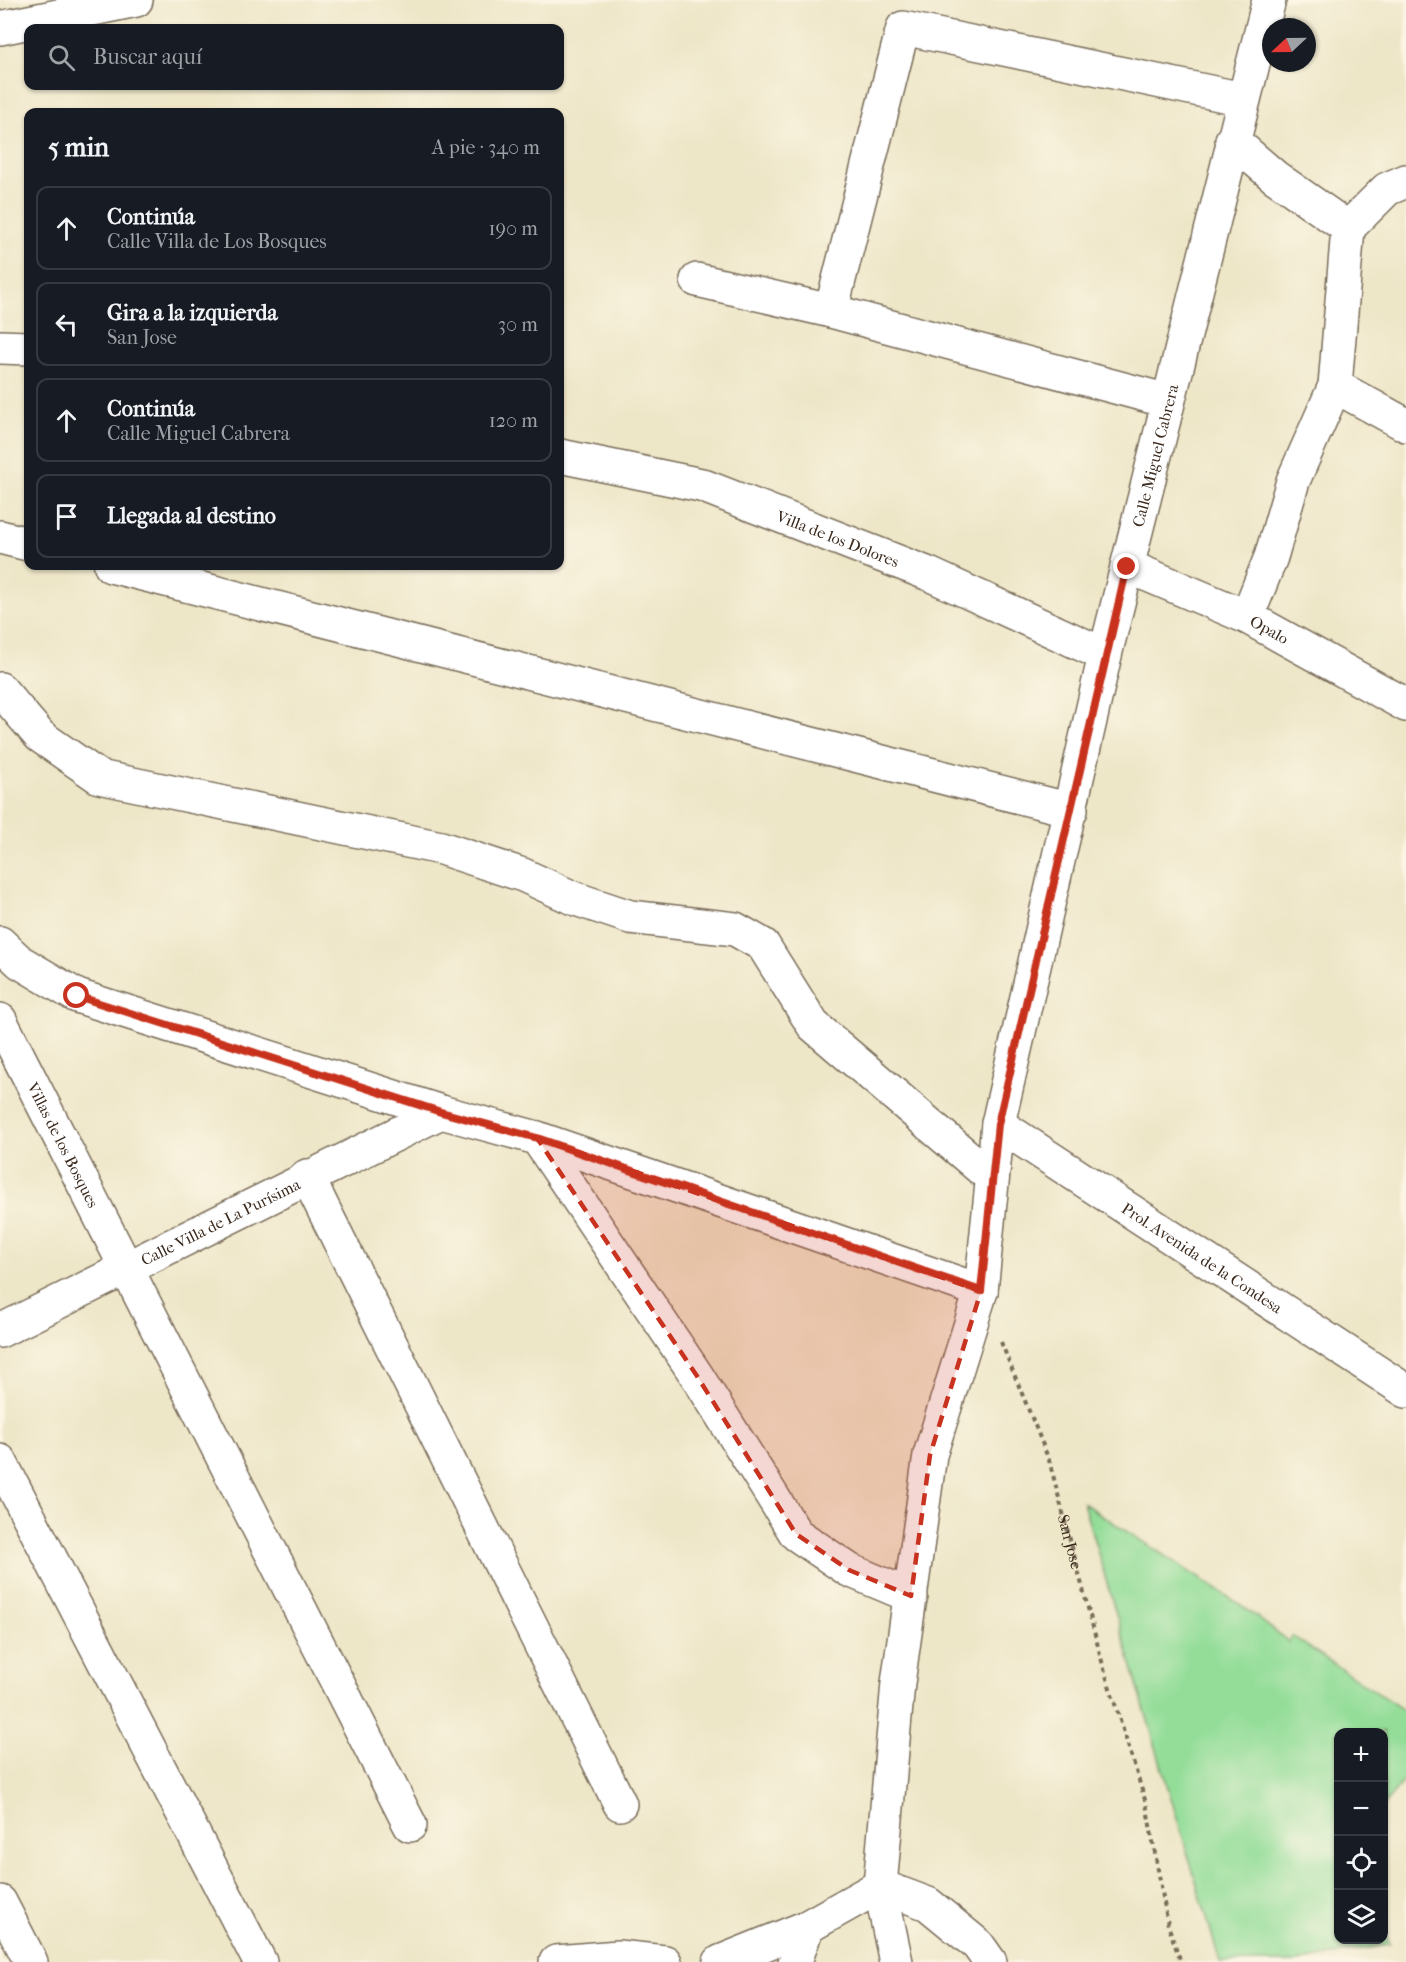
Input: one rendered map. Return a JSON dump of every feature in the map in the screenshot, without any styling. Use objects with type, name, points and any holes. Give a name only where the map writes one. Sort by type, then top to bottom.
[{"type":"street","points":[[0,28],[79,6],[136,0]]},
{"type":"street","name":"Calle Miguel Cabrera","points":[[998,1124],[1105,655],[1232,140],[1269,0]]},
{"type":"street","points":[[831,311],[903,28],[1243,99]]},
{"type":"street","points":[[1232,140],[1275,177],[1348,228]]},
{"type":"street","points":[[1247,617],[1271,557],[1293,481],[1335,386],[1348,228],[1387,189],[1406,181]]},
{"type":"street","points":[[697,280],[831,311],[1168,401]]},
{"type":"street","points":[[0,347],[24,348]]},
{"type":"street","points":[[1335,386],[1406,425]]},
{"type":"street","name":"Villa de los Dolores","points":[[564,457],[701,485],[929,574],[1105,655]]},
{"type":"street","points":[[0,537],[24,543]]},
{"type":"street","name":"Opalo","points":[[1127,567],[1247,617],[1406,705]]},
{"type":"street","points":[[127,570],[1071,810]]},
{"type":"street","points":[[0,689],[40,736],[99,777],[441,848],[523,875],[573,898],[630,917],[735,929],[763,945],[813,1025],[993,1178]]},
{"type":"street","points":[[0,943],[20,962],[77,996],[441,1112],[537,1138],[981,1291]]},
{"type":"street","name":"Villas de los Bosques","points":[[0,1020],[410,1825]]},
{"type":"street","name":"Calle Villa de La Purísima","points":[[0,1331],[307,1176],[441,1112]]},
{"type":"street","points":[[896,1962],[880,1886],[898,1683],[930,1455],[981,1291],[998,1124]]},
{"type":"street","name":"Prol. Avenida de la Condesa","points":[[998,1124],[1404,1385]]},
{"type":"street","points":[[537,1138],[697,1376],[796,1534],[849,1570],[911,1596]]},
{"type":"street","points":[[307,1176],[620,1804]]},
{"type":"street","points":[[0,1461],[260,1962]]},
{"type":"street","points":[[720,1962],[807,1927],[880,1886],[928,1904],[978,1945],[990,1962]]},
{"type":"street","points":[[0,1902],[31,1962]]},
{"type":"street","points":[[795,1962],[807,1927]]},
{"type":"street","points":[[556,1962],[618,1957],[664,1962]]},
{"type":"path","name":"San Jose","points":[[981,1291],[1049,1460],[1104,1669],[1146,1803],[1168,1925],[1181,1962]]},
{"type":"highlighted area","points":[[537,1138],[981,1291],[930,1455],[911,1596],[849,1570],[796,1534],[697,1376]]},
{"type":"green space","points":[[1083,1503],[1241,1605],[1289,1642],[1292,1636],[1406,1712],[1406,1778],[1388,1800],[1388,1728],[1334,1728],[1334,1944],[1388,1944],[1388,1940],[1390,1944],[1298,1962],[1220,1962]]},
{"type":"route","points":[[77,996],[441,1112],[537,1138],[981,1291],[998,1124],[1127,567]]}]
